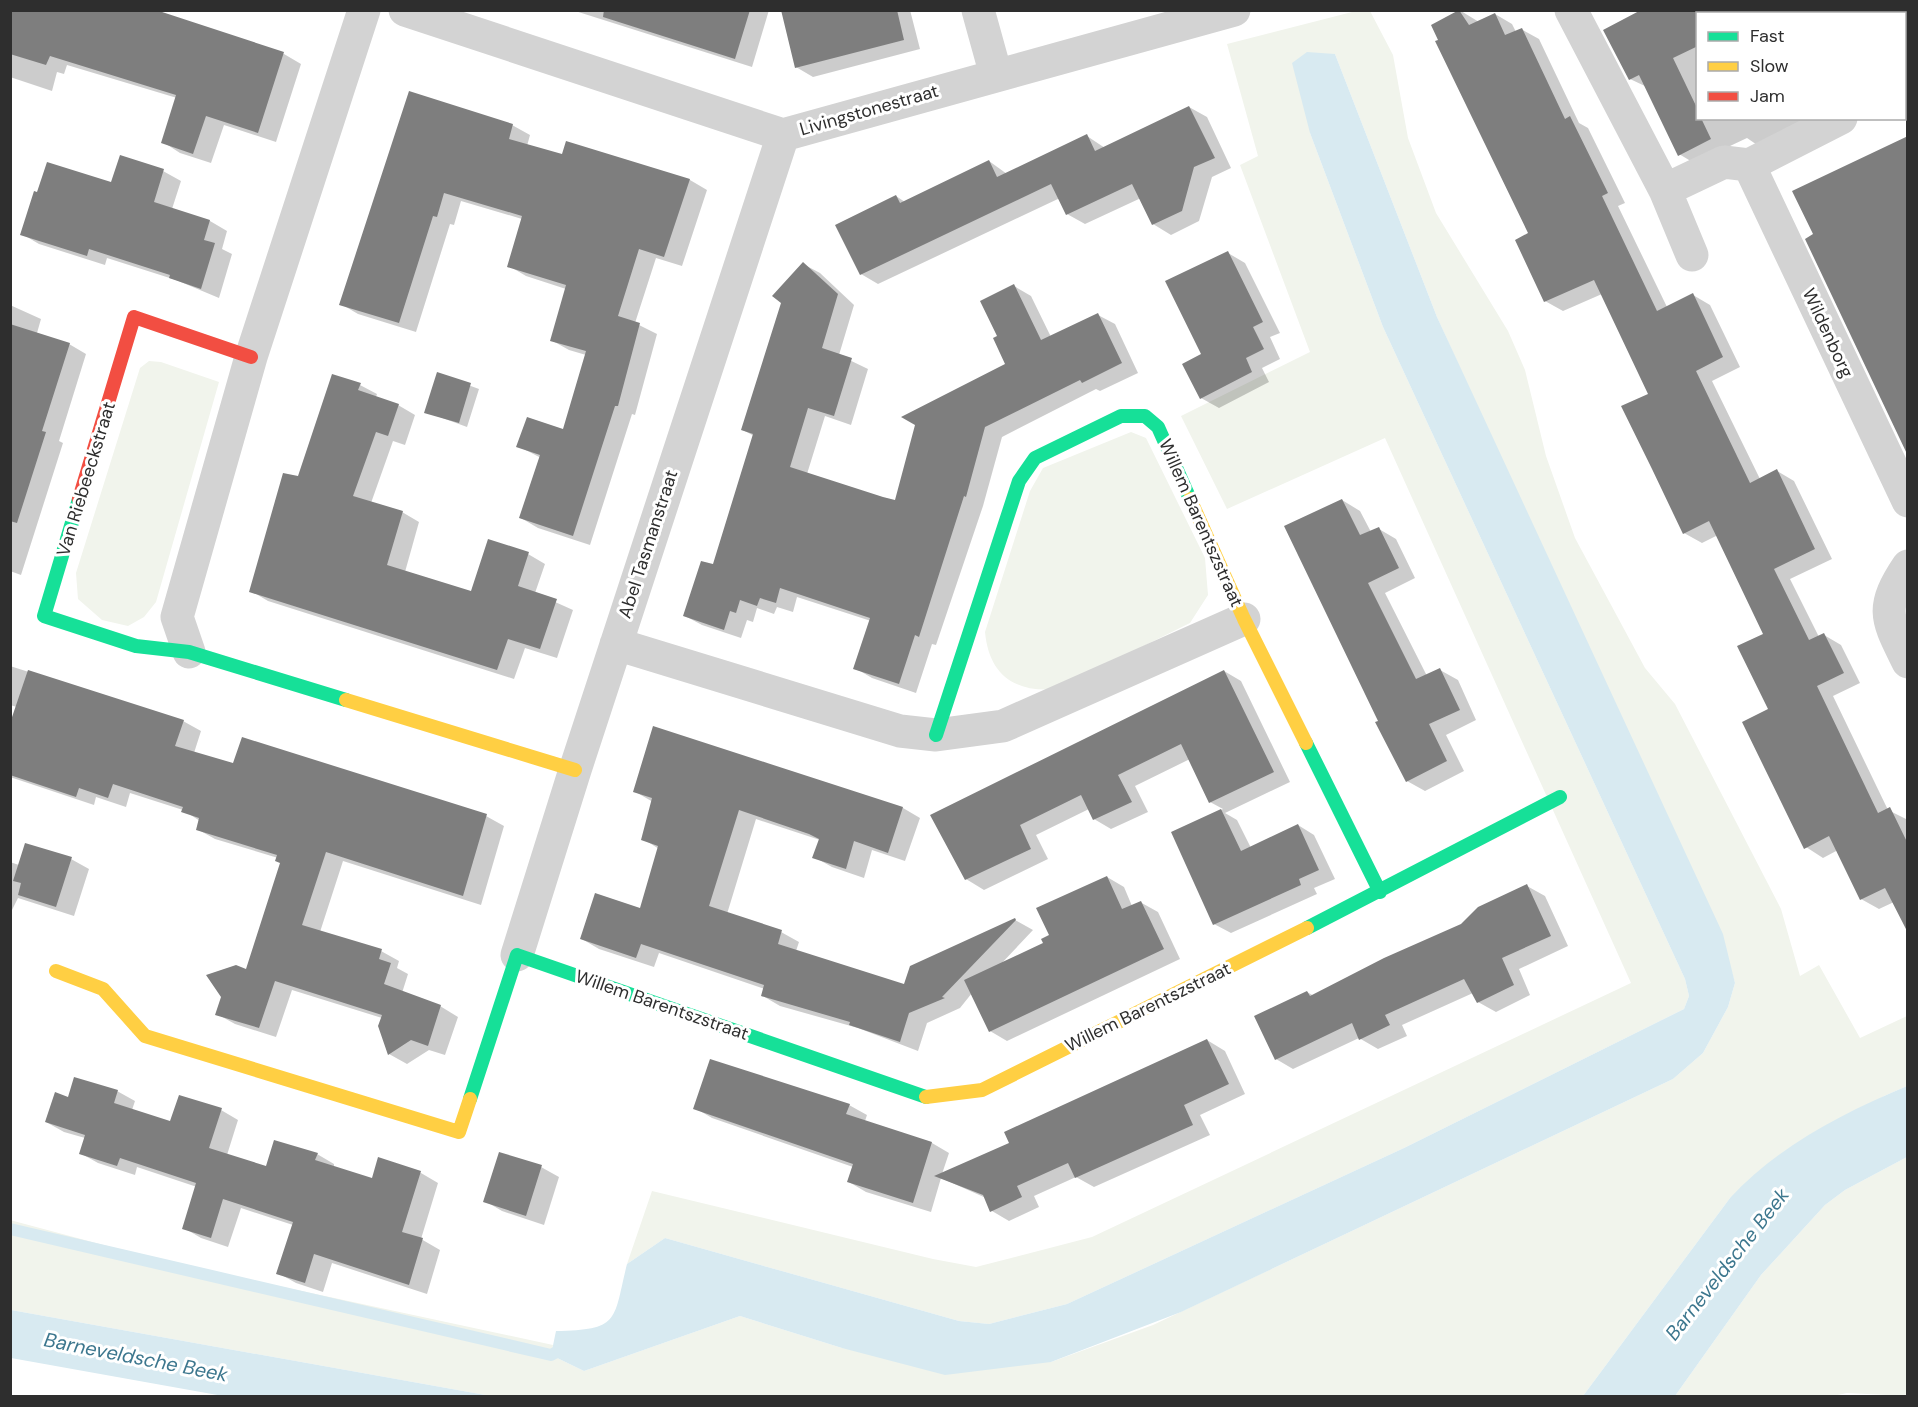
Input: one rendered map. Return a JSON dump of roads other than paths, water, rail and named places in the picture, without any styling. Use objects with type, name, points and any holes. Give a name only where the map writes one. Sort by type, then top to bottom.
[{"type":"street","points":[[189,652],[177,617],[251,357],[364,10]]},
{"type":"street","name":"Livingstonestraat","points":[[405,10],[783,135],[1234,10]]},
{"type":"street","points":[[978,10],[996,75]]},
{"type":"street","points":[[1571,10],[1665,190],[1692,255]]},
{"type":"street","points":[[1665,190],[1724,162],[1749,165],[1837,120]]},
{"type":"street","name":"Abel Tasmanstraat","points":[[518,955],[575,770],[783,135]]},
{"type":"street","name":"Wildenborg","points":[[1749,165],[1908,501]]},
{"type":"street","name":"Van Riebeeckstraat","points":[[251,357],[134,317],[44,616],[136,646],[189,652],[575,770]]},
{"type":"street","name":"Willem Barentszstraat","points":[[936,735],[1019,481],[1035,458],[1121,416],[1145,416],[1158,428],[1244,619],[1380,892]]},
{"type":"street","points":[[1908,566],[1892,590],[1888,619],[1908,662]]},
{"type":"street","name":"Willem Barentszstraat","points":[[616,644],[900,731],[936,735],[1004,726],[1244,619]]},
{"type":"street","name":"Willem Barentszstraat","points":[[518,955],[925,1097],[982,1090],[1380,892],[1560,797]]},
{"type":"street","points":[[56,970],[103,989],[145,1036],[459,1132],[518,955]]},
{"type":"water","points":[[1307,52],[1335,54],[1437,317],[1723,934],[1735,983],[1728,1007],[1703,1053],[1673,1079],[1181,1312],[1051,1362],[945,1375],[842,1348],[740,1316],[584,1371],[551,1355],[556,1331],[593,1328],[611,1318],[616,1310],[627,1264],[665,1238],[959,1321],[989,1324],[1067,1304],[1404,1148],[1684,1009],[1689,996],[1685,979],[1383,327],[1310,133],[1292,63]]},
{"type":"water","name":"Barneveldsche Beek","points":[[1907,1086],[1907,1157],[1845,1190],[1825,1205],[1761,1275],[1675,1396],[1583,1396],[1730,1198],[1749,1179],[1769,1162],[1812,1133]]},
{"type":"water","name":"Barneveldsche Beek","points":[[11,1310],[491,1396],[223,1396],[11,1358]]},
{"type":"waterway","points":[[10,1229],[551,1355],[564,1348]]}]
